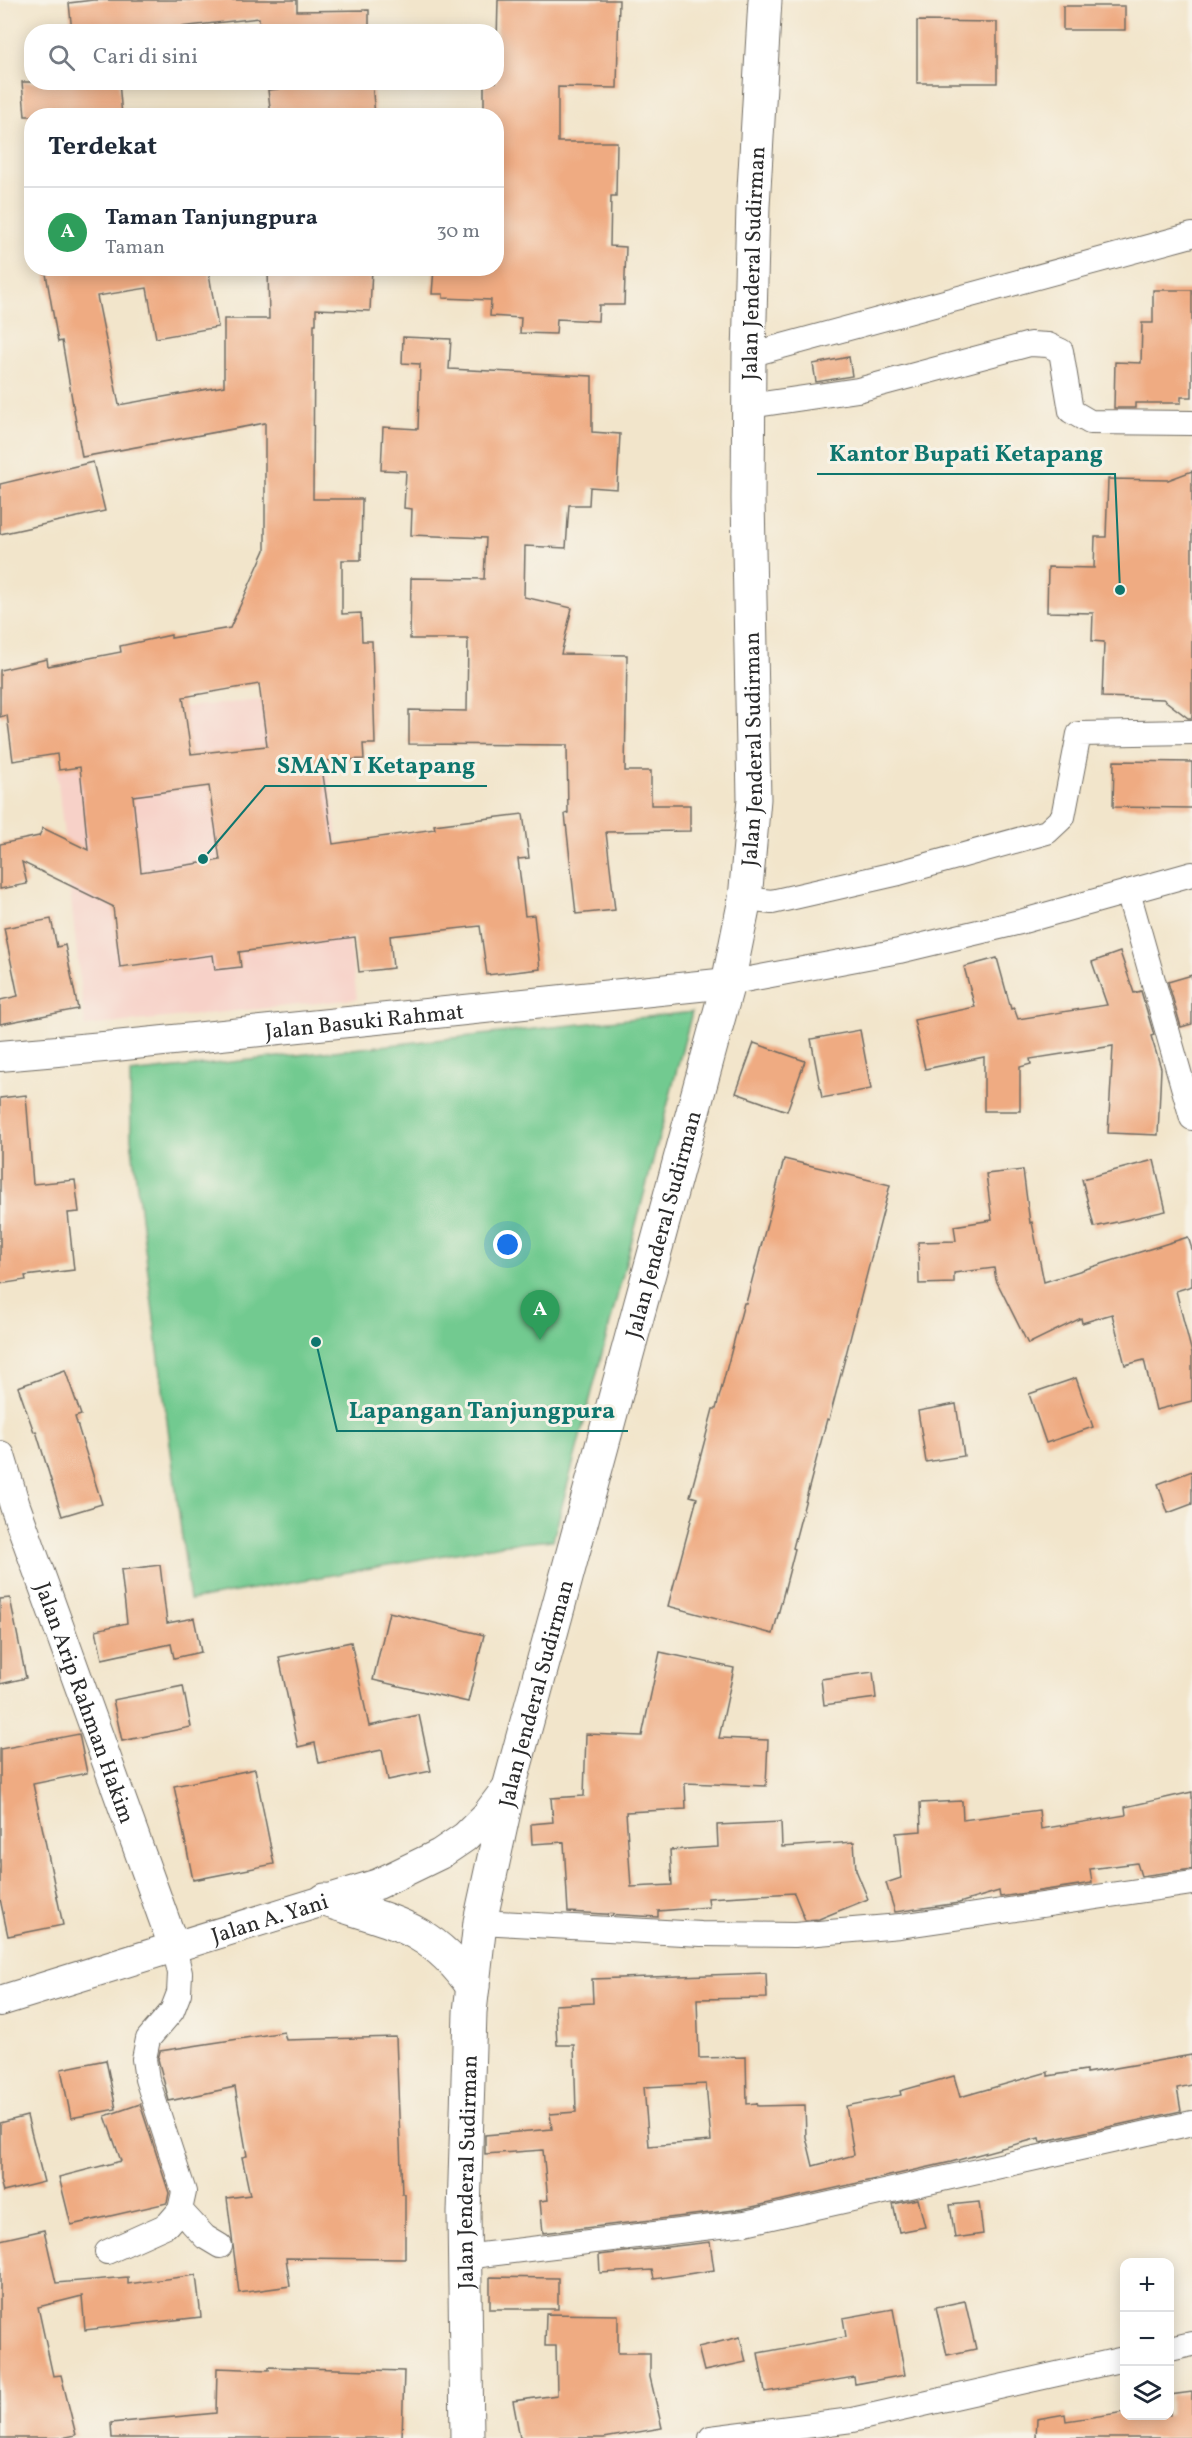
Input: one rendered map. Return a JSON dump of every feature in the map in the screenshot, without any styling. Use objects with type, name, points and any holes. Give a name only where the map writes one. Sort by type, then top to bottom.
[{"type":"main road","name":"Jalan Jenderal Sudirman","points":[[467,2438],[465,2257],[473,1987],[480,1922],[510,1784],[728,983],[745,899],[754,799],[748,499],[749,355],[753,215],[765,0]]},
{"type":"main road","points":[[325,1900],[383,1917],[431,1941],[448,1954],[473,1987]]},
{"type":"street","points":[[749,355],[1192,235]]},
{"type":"street","points":[[749,406],[858,390],[1030,344],[1048,345],[1061,351],[1071,411],[1090,422],[1192,423]]},
{"type":"street","points":[[745,899],[772,902],[899,873],[1047,832],[1063,817],[1079,734],[1192,732]]},
{"type":"street","points":[[728,983],[899,951],[1020,922],[1192,874]]},
{"type":"street","points":[[1128,892],[1192,1118]]},
{"type":"street","name":"Jalan Basuki Rahmat","points":[[0,1056],[728,983]]},
{"type":"street","name":"Jalan Arip Rahman Hakim","points":[[0,1456],[8,1508],[174,1947]]},
{"type":"street","name":"Jalan A. Yani","points":[[0,2001],[378,1884],[440,1854],[465,1836],[486,1816],[510,1784]]},
{"type":"street","points":[[480,1922],[701,1934],[795,1935],[900,1926],[1192,1883]]},
{"type":"street","points":[[107,2252],[167,2225],[180,2210],[184,2192],[147,2079],[144,2059],[148,2039],[172,2011],[179,1993],[180,1973],[174,1947]]},
{"type":"street","points":[[465,2257],[631,2239],[745,2223],[1192,2123]]},
{"type":"street","points":[[180,2210],[205,2237],[220,2246]]},
{"type":"street","points":[[1174,2348],[1192,2344]]},
{"type":"street","points":[[711,2438],[852,2420],[1120,2360]]},
{"type":"shaded area","points":[[319,695],[357,999],[85,1026],[51,719]]},
{"type":"green space","points":[[692,1012],[553,1540],[507,1544],[190,1600],[131,1139],[130,1073]]},
{"type":"building","points":[[93,0],[297,0],[297,11],[369,10],[369,24],[259,24],[259,18],[206,24],[71,24],[69,3]]},
{"type":"building","points":[[498,0],[619,0],[617,88],[558,87],[558,142],[617,142],[616,196],[611,196],[610,246],[626,247],[624,305],[599,305],[598,321],[557,319],[556,334],[520,333],[521,318],[490,316],[491,300],[443,298],[443,294],[432,294],[433,276],[504,276],[504,108],[484,108],[484,90],[504,90],[504,24],[497,24]]},
{"type":"building","points":[[1063,6],[1125,6],[1125,30],[1063,30]]},
{"type":"building","points":[[917,21],[997,22],[997,83],[917,83]]},
{"type":"building","points":[[22,82],[24,82],[24,90],[120,90],[121,108],[24,108]]},
{"type":"building","points":[[268,90],[373,90],[374,108],[270,108]]},
{"type":"building","points":[[46,276],[209,276],[218,327],[156,338],[147,288],[97,296],[119,405],[224,386],[224,319],[269,319],[268,276],[372,276],[370,311],[316,309],[316,324],[314,324],[313,499],[362,499],[361,560],[342,560],[342,614],[361,613],[362,641],[372,641],[375,744],[363,744],[364,759],[321,761],[333,844],[435,829],[434,825],[523,814],[529,858],[518,859],[525,916],[534,915],[540,969],[487,975],[480,926],[390,936],[393,968],[359,972],[355,937],[239,952],[241,967],[215,970],[213,955],[120,967],[114,907],[22,862],[27,884],[0,889],[0,844],[39,836],[43,828],[88,850],[80,767],[59,770],[57,754],[13,761],[7,715],[0,717],[0,670],[47,659],[48,666],[121,652],[120,646],[171,635],[171,638],[230,628],[265,550],[265,423],[82,457],[62,341],[58,342]],"holes":[[[259,684],[267,746],[191,754],[183,697]],[[209,786],[220,860],[141,872],[133,796]]]},
{"type":"building","points":[[1153,290],[1192,290],[1192,397],[1181,397],[1181,403],[1135,403],[1135,408],[1114,408],[1115,362],[1141,363],[1142,323],[1153,323]]},
{"type":"building","points":[[403,337],[451,339],[449,369],[592,376],[592,432],[620,434],[617,489],[590,487],[589,505],[569,505],[566,548],[525,546],[524,597],[572,608],[561,654],[627,655],[625,771],[651,771],[651,805],[690,805],[690,831],[606,832],[615,910],[576,914],[565,814],[568,813],[567,745],[409,744],[409,710],[467,711],[468,639],[410,639],[411,578],[484,579],[486,538],[411,535],[412,509],[404,508],[406,471],[381,470],[383,427],[418,429],[420,364],[402,363]]},
{"type":"building","points":[[849,357],[852,376],[816,382],[813,364]]},
{"type":"building","points":[[93,462],[105,511],[0,534],[0,484]]},
{"type":"building","points":[[1192,471],[1192,718],[1188,718],[1163,699],[1102,697],[1104,642],[1092,641],[1093,613],[1047,612],[1048,567],[1094,568],[1095,537],[1106,537],[1108,479],[1168,480]]},
{"type":"building","points":[[1114,761],[1192,762],[1192,808],[1113,807]]},
{"type":"building","points":[[51,919],[57,947],[65,945],[78,1009],[0,1024],[0,1000],[18,996],[4,928]]},
{"type":"building","points":[[1120,952],[1134,993],[1141,991],[1161,1068],[1158,1135],[1108,1133],[1113,1046],[1030,1059],[1031,1064],[1020,1067],[1020,1111],[984,1111],[984,1057],[925,1069],[914,1020],[975,1007],[964,967],[997,958],[1011,1009],[1014,1008],[1018,1019],[1107,1005],[1092,962]]},
{"type":"building","points":[[1192,975],[1192,1024],[1181,1027],[1168,982]]},
{"type":"building","points":[[860,1030],[871,1089],[822,1098],[811,1039]]},
{"type":"building","points":[[754,1043],[805,1061],[787,1111],[736,1093]]},
{"type":"building","points":[[26,1095],[33,1184],[75,1180],[79,1212],[68,1213],[74,1270],[25,1276],[26,1280],[0,1284],[0,1098]]},
{"type":"building","points":[[784,1159],[890,1185],[793,1548],[795,1549],[773,1634],[668,1606],[697,1498],[690,1496],[713,1409],[716,1409],[744,1303],[746,1303]]},
{"type":"building","points":[[1154,1160],[1166,1211],[1094,1227],[1082,1179]]},
{"type":"building","points":[[1023,1170],[1030,1223],[1032,1222],[1044,1282],[1188,1237],[1192,1249],[1192,1286],[1176,1291],[1192,1353],[1192,1401],[1156,1410],[1144,1360],[1125,1365],[1112,1314],[1082,1323],[1081,1318],[1028,1344],[996,1280],[994,1268],[954,1273],[954,1283],[919,1284],[918,1242],[956,1241],[954,1226],[992,1220],[986,1174]]},
{"type":"building","points":[[65,1370],[81,1415],[75,1417],[102,1504],[62,1516],[36,1431],[34,1432],[18,1387]]},
{"type":"building","points":[[1076,1378],[1093,1427],[1046,1443],[1029,1394]]},
{"type":"building","points":[[956,1404],[964,1456],[926,1462],[918,1411]]},
{"type":"building","points":[[1192,1471],[1192,1504],[1168,1513],[1158,1484]]},
{"type":"building","points":[[160,1565],[167,1623],[194,1618],[201,1652],[174,1658],[171,1644],[102,1659],[96,1630],[127,1623],[121,1570]]},
{"type":"building","points":[[10,1598],[26,1678],[0,1684],[0,1599]]},
{"type":"building","points":[[389,1612],[484,1635],[468,1702],[373,1680]]},
{"type":"building","points":[[351,1642],[369,1726],[419,1715],[431,1771],[388,1780],[382,1750],[319,1763],[315,1743],[298,1747],[279,1657]]},
{"type":"building","points":[[660,1652],[734,1668],[719,1738],[768,1740],[766,1786],[685,1783],[686,1809],[626,1812],[631,1887],[672,1885],[670,1850],[718,1847],[717,1825],[781,1822],[782,1847],[854,1842],[856,1870],[868,1899],[819,1919],[805,1920],[794,1893],[708,1898],[709,1907],[658,1911],[658,1917],[568,1912],[564,1842],[532,1844],[531,1824],[553,1822],[551,1798],[584,1796],[586,1734],[642,1736]]},
{"type":"building","points":[[873,1672],[876,1698],[824,1705],[821,1679]]},
{"type":"building","points":[[183,1686],[191,1727],[122,1741],[113,1700]]},
{"type":"building","points":[[79,1734],[87,1773],[33,1784],[63,1925],[8,1936],[0,1899],[0,1749]]},
{"type":"building","points":[[255,1769],[274,1864],[193,1880],[174,1786]]},
{"type":"building","points":[[1192,1792],[1192,1869],[1141,1876],[1137,1863],[1090,1869],[1092,1883],[1000,1897],[999,1891],[959,1903],[895,1912],[886,1883],[901,1878],[896,1833],[921,1831],[920,1803],[962,1801],[963,1820],[1039,1810],[1041,1829],[1126,1815],[1125,1807]]},
{"type":"building","points":[[766,1973],[767,1998],[697,1999],[699,2058],[746,2057],[747,2104],[757,2103],[758,2106],[805,2105],[806,2137],[813,2166],[854,2155],[846,2106],[901,2095],[900,2091],[954,2076],[960,2097],[1048,2072],[1048,2076],[1086,2070],[1086,2073],[1192,2055],[1192,2085],[1177,2088],[1181,2111],[1040,2142],[1039,2138],[951,2162],[743,2209],[543,2233],[540,2201],[548,2200],[543,2150],[485,2154],[485,2135],[552,2129],[550,2114],[576,2112],[574,2045],[557,2045],[555,2005],[593,2003],[592,1979]],"holes":[[[706,2084],[711,2141],[649,2146],[644,2087]]]},
{"type":"building","points":[[284,2032],[286,2040],[396,2037],[402,2194],[405,2194],[405,2259],[286,2258],[290,2286],[239,2293],[227,2198],[250,2195],[242,2157],[247,2156],[235,2087],[169,2101],[158,2059],[160,2051]]},
{"type":"building","points":[[106,2060],[116,2109],[71,2118],[61,2069]]},
{"type":"building","points":[[140,2104],[169,2193],[167,2203],[71,2225],[59,2177],[121,2161],[105,2116]]},
{"type":"building","points":[[27,2116],[44,2182],[3,2192],[0,2180],[0,2123]]},
{"type":"building","points":[[918,2199],[925,2227],[899,2232],[893,2204]]},
{"type":"building","points":[[979,2202],[983,2234],[955,2238],[950,2205]]},
{"type":"building","points":[[44,2230],[56,2283],[128,2277],[128,2284],[196,2275],[201,2317],[85,2330],[82,2296],[38,2307],[53,2376],[61,2375],[76,2435],[62,2438],[0,2438],[0,2240]]},
{"type":"building","points":[[710,2242],[714,2270],[654,2279],[652,2270],[600,2273],[599,2255]]},
{"type":"building","points":[[490,2277],[558,2278],[558,2309],[490,2309]]},
{"type":"building","points":[[965,2301],[976,2349],[947,2355],[936,2307]]},
{"type":"building","points":[[893,2309],[905,2375],[855,2384],[854,2377],[765,2392],[758,2353],[846,2337],[843,2318]]},
{"type":"building","points":[[546,2314],[618,2315],[618,2353],[650,2353],[650,2377],[662,2428],[604,2438],[520,2438],[513,2401],[557,2395],[556,2346],[545,2346]]},
{"type":"building","points":[[740,2337],[746,2362],[704,2371],[698,2347]]},
{"type":"building","points":[[269,2367],[404,2371],[402,2438],[112,2438],[111,2423],[216,2413],[217,2368],[269,2370]]},
{"type":"building","points":[[1192,2392],[1192,2438],[1036,2438],[1037,2419],[1065,2414],[1066,2421],[1120,2413],[1120,2420],[1174,2420],[1174,2394]]},
{"type":"place","name":"Kantor Bupati Ketapang","points":[[1120,590]]},
{"type":"place","name":"SMAN 1 Ketapang","points":[[203,859]]},
{"type":"place","name":"Taman Tanjungpura","points":[[540,1340]]},
{"type":"place","name":"Lapangan Tanjungpura","points":[[316,1342]]}]
